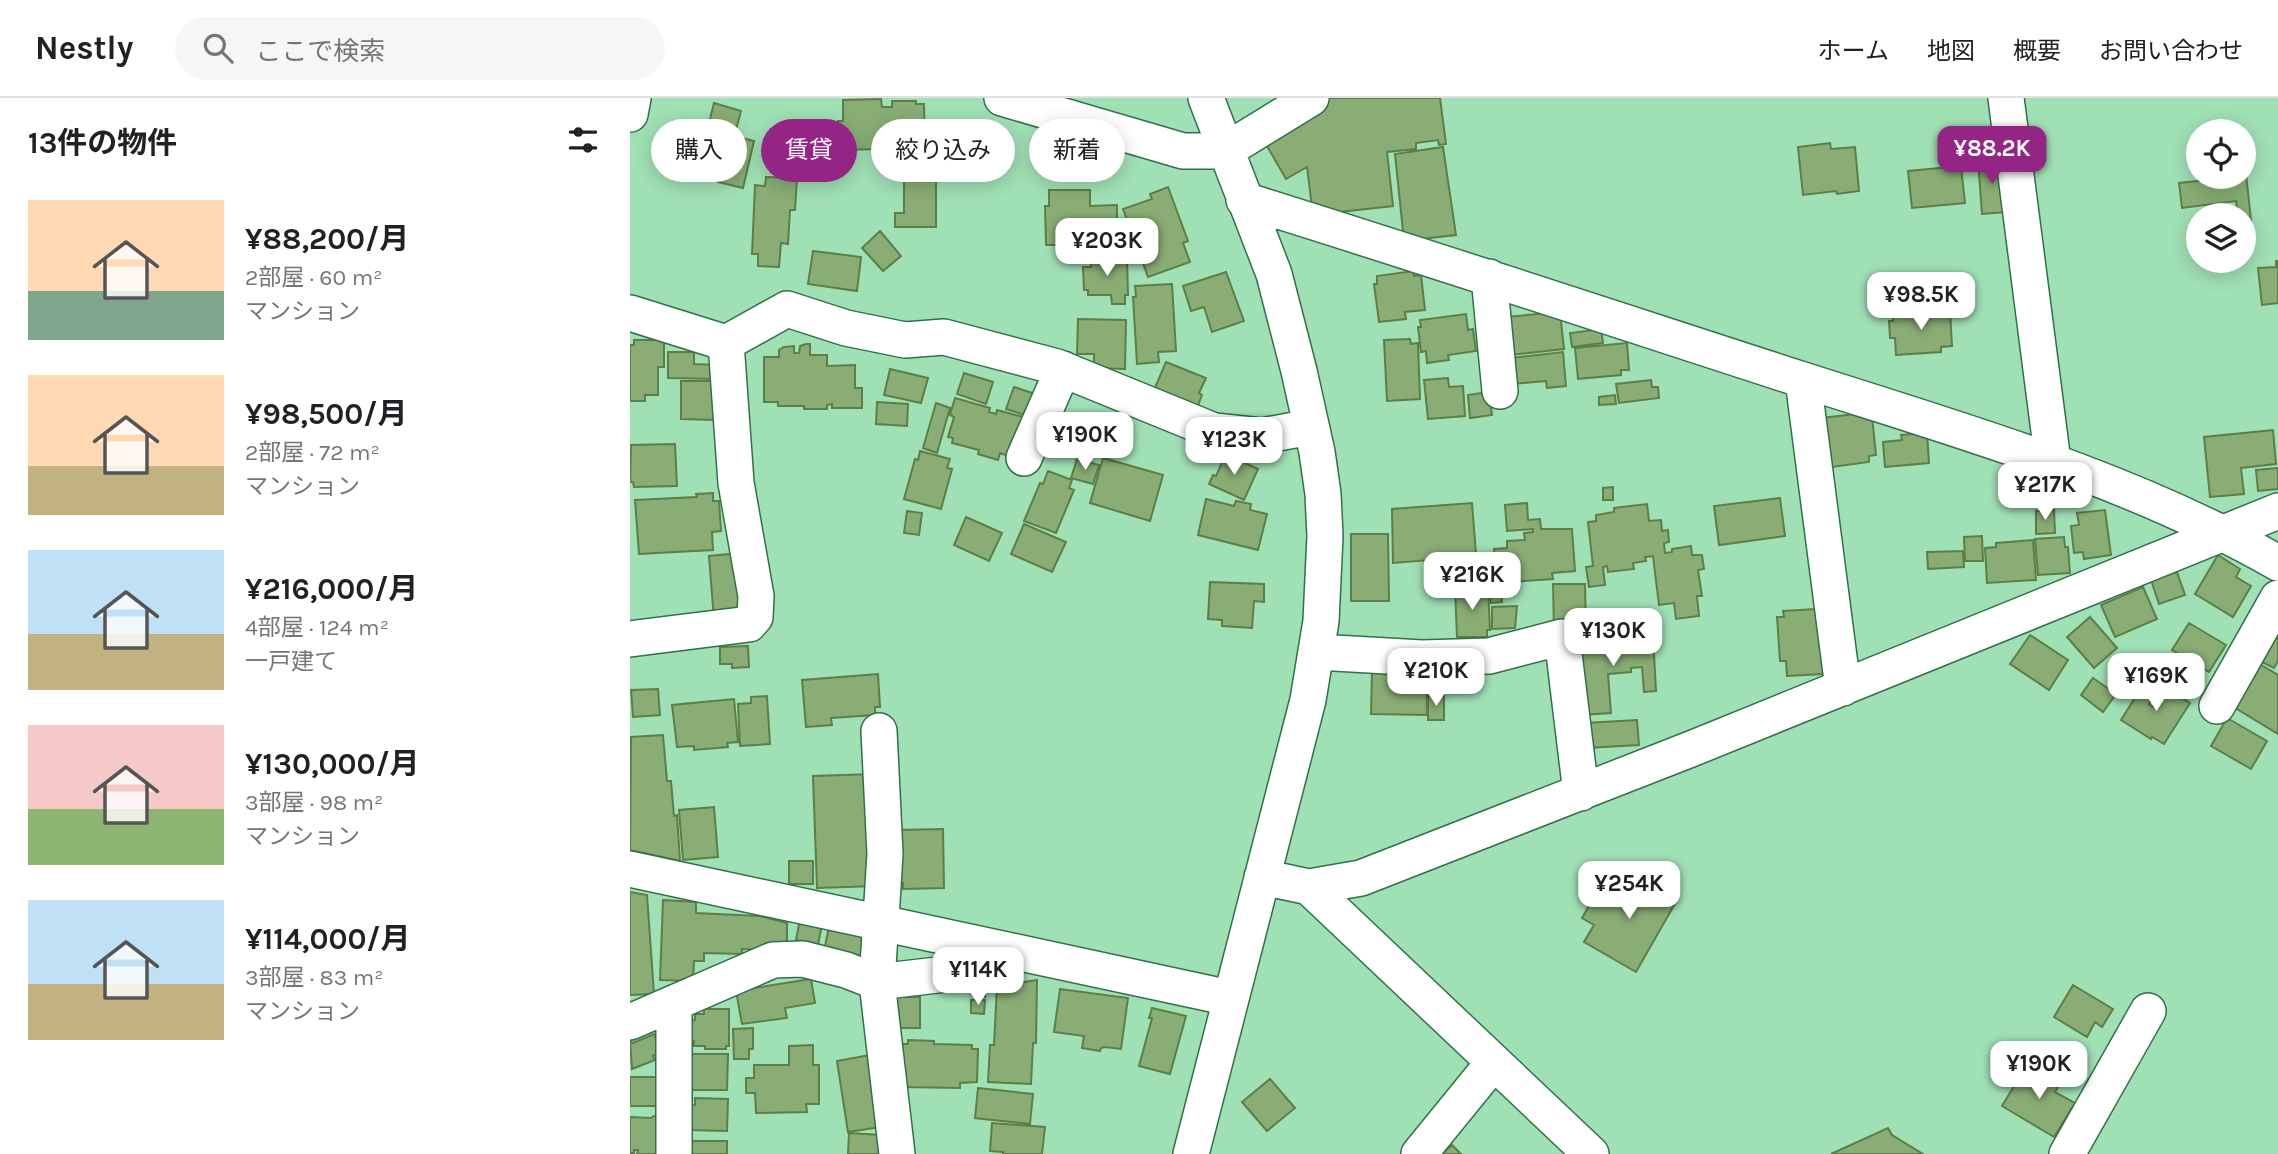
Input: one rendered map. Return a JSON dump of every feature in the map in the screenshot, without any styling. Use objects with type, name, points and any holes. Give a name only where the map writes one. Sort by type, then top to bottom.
[{"type":"street","points":[[630,114],[633,98]]},
{"type":"street","points":[[1002,98],[1183,151],[1225,151],[1311,98]]},
{"type":"street","points":[[1191,1154],[1308,700],[1324,589],[1324,494],[1300,371],[1273,274],[1206,98]]},
{"type":"street","points":[[2006,98],[2053,462]]},
{"type":"street","points":[[1244,200],[1928,418],[2053,462],[2225,532],[2278,563]]},
{"type":"street","points":[[1489,277],[1500,391]]},
{"type":"street","points":[[630,313],[726,343],[787,309],[846,328],[905,340],[944,338],[1063,369],[1214,431],[1262,436],[1311,427]]},
{"type":"street","points":[[630,639],[749,624],[755,617],[756,596],[736,483],[726,343]]},
{"type":"street","points":[[1024,458],[1063,369]]},
{"type":"street","points":[[1803,380],[1843,688]]},
{"type":"street","points":[[1262,877],[1310,887],[1361,878],[1581,793],[2278,511]]},
{"type":"street","points":[[2217,706],[2278,598]]},
{"type":"street","points":[[1317,652],[1422,658],[1489,656],[1562,637],[1581,793]]},
{"type":"street","points":[[879,731],[885,853],[877,982],[897,1154]]},
{"type":"street","points":[[630,869],[1230,998]]},
{"type":"street","points":[[1310,887],[1591,1154]]},
{"type":"street","points":[[630,1022],[773,960],[803,959],[846,970],[877,982],[972,971],[1002,949]]},
{"type":"street","points":[[674,1004],[674,1154]]},
{"type":"street","points":[[2067,1154],[2148,1011]]},
{"type":"street","points":[[1419,1154],[1494,1062]]},
{"type":"building","points":[[1326,98],[1440,98],[1446,144],[1439,145],[1438,140],[1416,143],[1416,149],[1387,152],[1393,206],[1313,215],[1307,167],[1286,179],[1263,139]]},
{"type":"building","points":[[881,99],[882,107],[892,107],[892,101],[916,101],[916,104],[924,104],[924,119],[871,119],[871,149],[857,150],[857,119],[843,119],[843,100]]},
{"type":"building","points":[[714,103],[741,111],[739,119],[710,119]]},
{"type":"building","points":[[747,139],[754,141],[747,171]]},
{"type":"building","points":[[1830,143],[1831,149],[1855,147],[1859,191],[1803,195],[1798,147]]},
{"type":"building","points":[[1443,147],[1456,235],[1404,241],[1395,154]]},
{"type":"building","points":[[2002,158],[2006,212],[1982,214],[1978,160]]},
{"type":"building","points":[[1961,166],[1965,203],[1912,208],[1908,171]]},
{"type":"building","points":[[718,182],[744,182],[743,188]]},
{"type":"building","points":[[765,182],[797,182],[795,210],[790,210],[788,244],[781,243],[779,267],[758,266],[758,254],[752,254],[755,185],[765,186]]},
{"type":"building","points":[[904,182],[936,182],[936,227],[895,227],[895,213],[904,213]]},
{"type":"building","points":[[2186,182],[2186,189],[2248,189],[2249,203],[2186,203],[2186,207],[2182,208],[2179,183]]},
{"type":"building","points":[[1168,187],[1188,241],[1183,243],[1190,262],[1148,277],[1123,209],[1152,199],[1150,194]]},
{"type":"building","points":[[1049,190],[1090,190],[1090,206],[1117,205],[1117,220],[1125,220],[1125,246],[1093,243],[1093,248],[1068,248],[1068,245],[1046,245],[1045,206],[1049,206]]},
{"type":"building","points":[[880,231],[901,256],[883,271],[862,248]]},
{"type":"building","points":[[813,251],[861,257],[857,291],[808,284]]},
{"type":"building","points":[[1091,257],[1127,257],[1128,295],[1125,295],[1125,304],[1112,304],[1111,295],[1088,295],[1088,290],[1084,290],[1083,267],[1091,267]]},
{"type":"building","points":[[2276,261],[2278,303],[2262,305],[2258,268],[2276,267]]},
{"type":"building","points":[[1413,271],[1414,276],[1421,275],[1425,310],[1405,312],[1406,319],[1379,322],[1374,284],[1377,284],[1377,276]]},
{"type":"building","points":[[1226,272],[1244,321],[1212,332],[1204,307],[1191,311],[1183,286]]},
{"type":"building","points":[[1172,284],[1176,351],[1158,352],[1159,362],[1137,364],[1133,297],[1136,297],[1135,286]]},
{"type":"building","points":[[1950,310],[1952,346],[1941,347],[1941,352],[1896,355],[1895,338],[1890,338],[1889,321],[1893,321],[1893,313]]},
{"type":"building","points":[[1560,312],[1564,349],[1510,355],[1506,317]]},
{"type":"building","points":[[1466,314],[1468,330],[1473,329],[1476,351],[1448,355],[1449,360],[1427,363],[1426,351],[1421,352],[1418,327],[1421,327],[1420,320]]},
{"type":"building","points":[[1078,319],[1126,320],[1125,369],[1094,368],[1094,354],[1077,354]]},
{"type":"building","points":[[1601,329],[1603,343],[1572,347],[1570,333]]},
{"type":"building","points":[[1410,339],[1411,344],[1418,343],[1420,399],[1387,401],[1384,340]]},
{"type":"building","points":[[634,340],[664,340],[664,367],[658,367],[658,395],[645,395],[645,401],[630,401],[630,345],[634,345]]},
{"type":"building","points":[[1627,343],[1629,370],[1621,370],[1621,375],[1578,379],[1575,348]]},
{"type":"building","points":[[810,344],[810,355],[827,355],[827,366],[855,365],[855,388],[862,388],[862,408],[832,408],[832,404],[827,405],[827,409],[804,409],[804,406],[778,406],[778,402],[764,402],[764,357],[779,357],[779,350],[784,347],[794,346],[794,353],[799,353],[800,346]]},
{"type":"building","points":[[668,352],[694,352],[694,364],[718,365],[718,379],[668,378]]},
{"type":"building","points":[[1563,352],[1566,386],[1547,388],[1546,381],[1513,384],[1511,358]]},
{"type":"building","points":[[1166,362],[1206,378],[1199,393],[1202,395],[1197,408],[1154,390]]},
{"type":"building","points":[[890,369],[928,378],[921,403],[884,395]]},
{"type":"building","points":[[964,373],[993,382],[986,404],[957,394]]},
{"type":"building","points":[[1448,378],[1449,387],[1463,386],[1465,416],[1428,419],[1424,380]]},
{"type":"building","points":[[1651,380],[1652,387],[1658,387],[1659,398],[1619,403],[1616,384]]},
{"type":"building","points":[[681,381],[717,381],[716,420],[681,419]]},
{"type":"building","points":[[1014,387],[1035,394],[1028,416],[1006,409]]},
{"type":"building","points":[[1489,392],[1492,415],[1470,418],[1468,395]]},
{"type":"building","points":[[1615,395],[1616,404],[1599,405],[1599,397]]},
{"type":"building","points":[[955,398],[990,408],[989,412],[996,414],[997,410],[1027,418],[1011,457],[1000,453],[998,460],[978,454],[979,450],[952,443],[953,438],[948,437],[954,417],[950,415]]},
{"type":"building","points":[[877,402],[908,404],[907,426],[876,424]]},
{"type":"building","points":[[936,403],[950,408],[937,453],[923,448]]},
{"type":"building","points":[[1864,413],[1872,417],[1876,455],[1869,456],[1869,462],[1832,467],[1827,430],[1823,430],[1822,418]]},
{"type":"building","points":[[2273,430],[2276,464],[2241,468],[2244,494],[2210,497],[2204,437]]},
{"type":"building","points":[[1927,433],[1929,463],[1885,467],[1883,442],[1902,440],[1901,435]]},
{"type":"building","points":[[675,444],[677,486],[634,487],[633,482],[630,482],[631,445]]},
{"type":"building","points":[[920,451],[950,459],[947,468],[952,469],[941,509],[904,499],[915,459],[918,460]]},
{"type":"building","points":[[1226,454],[1258,469],[1244,500],[1209,484],[1213,475],[1216,476]]},
{"type":"building","points":[[1103,458],[1163,475],[1150,521],[1090,503]]},
{"type":"building","points":[[1077,459],[1099,465],[1093,484],[1071,478]]},
{"type":"building","points":[[2278,468],[2278,489],[2258,491],[2256,470]]},
{"type":"building","points":[[1048,471],[1072,480],[1069,488],[1074,490],[1056,533],[1024,521]]},
{"type":"building","points":[[1613,487],[1613,500],[1603,500],[1603,488]]},
{"type":"building","points":[[713,493],[713,501],[719,501],[721,531],[712,532],[713,550],[639,554],[635,500],[697,497],[696,494]]},
{"type":"building","points":[[1780,498],[1785,536],[1719,545],[1714,506]]},
{"type":"building","points":[[1206,499],[1234,506],[1236,501],[1251,504],[1250,510],[1267,514],[1258,550],[1198,535]]},
{"type":"building","points":[[1472,503],[1476,554],[1459,555],[1460,565],[1430,568],[1430,560],[1393,563],[1392,509]]},
{"type":"building","points":[[1527,503],[1528,520],[1540,519],[1541,529],[1572,529],[1575,571],[1552,573],[1553,579],[1510,582],[1511,589],[1501,589],[1502,602],[1491,603],[1490,588],[1496,587],[1494,549],[1507,548],[1507,541],[1525,540],[1524,533],[1533,532],[1533,529],[1507,531],[1505,505]]},
{"type":"building","points":[[1647,504],[1649,521],[1661,520],[1662,531],[1668,530],[1669,542],[1664,543],[1665,553],[1691,546],[1692,555],[1702,555],[1704,569],[1698,570],[1702,596],[1697,596],[1699,616],[1676,619],[1674,603],[1659,605],[1653,556],[1645,557],[1646,561],[1633,563],[1634,569],[1608,572],[1607,566],[1603,567],[1605,585],[1589,587],[1586,567],[1593,566],[1588,522],[1596,521],[1596,515],[1614,512],[1614,508]]},
{"type":"building","points":[[2054,510],[2055,533],[2036,534],[2036,511]]},
{"type":"building","points":[[2105,510],[2111,555],[2084,559],[2083,552],[2074,553],[2071,526],[2079,525],[2077,513]]},
{"type":"building","points":[[907,511],[922,513],[919,535],[904,533]]},
{"type":"building","points":[[966,517],[1002,533],[989,561],[954,545]]},
{"type":"building","points":[[1024,524],[1066,542],[1052,572],[1011,554]]},
{"type":"building","points":[[1351,534],[1388,534],[1389,601],[1351,601]]},
{"type":"building","points":[[1982,536],[1983,561],[1965,561],[1964,537]]},
{"type":"building","points":[[2064,537],[2065,547],[2068,547],[2070,573],[2038,575],[2035,539]]},
{"type":"building","points":[[2033,540],[2036,580],[1987,583],[1985,548],[1996,547],[1996,543]]},
{"type":"building","points":[[1963,551],[1964,567],[1928,569],[1927,552]]},
{"type":"building","points":[[740,553],[745,617],[714,620],[709,556]]},
{"type":"building","points":[[2218,555],[2240,569],[2236,577],[2251,586],[2233,617],[2195,594]]},
{"type":"building","points":[[2177,572],[2185,595],[2159,604],[2151,580]]},
{"type":"building","points":[[1210,582],[1264,584],[1264,602],[1254,601],[1252,628],[1222,626],[1222,620],[1208,619]]},
{"type":"building","points":[[1553,584],[1585,584],[1586,631],[1554,631]]},
{"type":"building","points":[[2143,587],[2157,619],[2115,637],[2101,605]]},
{"type":"building","points":[[1488,588],[1490,630],[1487,630],[1487,637],[1457,637],[1455,589]]},
{"type":"building","points":[[1517,606],[1515,628],[1492,629],[1492,607]]},
{"type":"building","points":[[1815,609],[1815,613],[1820,613],[1824,674],[1787,676],[1786,661],[1780,661],[1777,617],[1784,617],[1783,611]]},
{"type":"building","points":[[2090,617],[2117,648],[2094,668],[2067,637]]},
{"type":"building","points":[[2189,623],[2226,645],[2209,672],[2172,650]]},
{"type":"building","points":[[2278,627],[2278,661],[2274,668],[2260,661]]},
{"type":"building","points":[[2030,635],[2068,660],[2049,690],[2010,664]]},
{"type":"building","points":[[1653,636],[1656,691],[1644,692],[1642,667],[1631,668],[1631,672],[1608,674],[1611,713],[1583,715],[1579,641]]},
{"type":"building","points":[[748,646],[749,667],[732,668],[732,664],[720,664],[720,647]]},
{"type":"building","points":[[2258,663],[2278,675],[2278,734],[2232,706]]},
{"type":"building","points":[[1372,671],[1427,672],[1427,715],[1371,714]]},
{"type":"building","points":[[878,674],[880,707],[875,707],[875,715],[831,718],[832,725],[806,727],[802,680]]},
{"type":"building","points":[[2093,678],[2116,694],[2103,712],[2081,695]]},
{"type":"building","points":[[2143,685],[2158,691],[2149,704],[2153,707],[2166,688],[2190,703],[2164,744],[2121,720]]},
{"type":"building","points":[[658,689],[660,715],[633,717],[631,690]]},
{"type":"building","points":[[767,696],[770,744],[740,746],[738,704],[751,703],[751,697]]},
{"type":"building","points":[[1428,696],[1444,696],[1444,720],[1428,720]]},
{"type":"building","points":[[734,699],[738,742],[727,743],[728,747],[694,750],[694,746],[677,747],[672,705]]},
{"type":"building","points":[[2227,718],[2267,741],[2251,769],[2211,746]]},
{"type":"building","points":[[1637,720],[1639,745],[1587,748],[1585,723]]},
{"type":"building","points":[[663,735],[667,781],[671,781],[674,816],[677,815],[680,861],[630,850],[631,737]]},
{"type":"building","points":[[873,774],[876,886],[817,888],[813,776]]},
{"type":"building","points":[[714,807],[718,857],[683,860],[679,810]]},
{"type":"building","points":[[943,829],[944,888],[903,889],[903,883],[898,883],[897,830]]},
{"type":"building","points":[[789,861],[813,861],[813,884],[789,884]]},
{"type":"building","points":[[1626,871],[1677,900],[1636,972],[1584,942],[1594,925],[1582,918],[1593,899],[1606,906]]},
{"type":"building","points":[[630,892],[647,895],[654,994],[630,995]]},
{"type":"building","points":[[663,900],[696,902],[696,913],[760,916],[787,923],[787,943],[764,950],[742,949],[742,954],[704,953],[704,961],[694,961],[693,981],[660,980]]},
{"type":"building","points":[[800,919],[822,924],[818,945],[796,940]]},
{"type":"building","points":[[829,927],[865,934],[865,959],[824,951]]},
{"type":"building","points":[[811,979],[815,1003],[785,1008],[787,1018],[742,1024],[736,991]]},
{"type":"building","points":[[1037,980],[1036,1043],[1033,1043],[1031,1084],[988,1082],[990,1045],[994,1045],[997,986]]},
{"type":"building","points":[[977,985],[985,986],[985,997],[976,996]]},
{"type":"building","points":[[2073,985],[2113,1009],[2102,1027],[2095,1022],[2087,1037],[2054,1017]]},
{"type":"building","points":[[1060,989],[1128,998],[1121,1049],[1105,1047],[1100,1051],[1082,1048],[1084,1036],[1054,1032]]},
{"type":"building","points":[[891,997],[920,997],[920,1028],[891,1028]]},
{"type":"building","points":[[971,1000],[985,1000],[984,1014],[971,1013]]},
{"type":"building","points":[[1152,1008],[1186,1016],[1170,1074],[1139,1066],[1152,1018],[1149,1018]]},
{"type":"building","points":[[704,1009],[729,1009],[729,1046],[726,1046],[726,1049],[705,1049],[705,1046],[694,1046],[694,1041],[687,1041],[687,1020],[695,1020],[695,1014],[704,1014]]},
{"type":"building","points":[[753,1028],[753,1049],[749,1049],[749,1059],[734,1059],[733,1029]]},
{"type":"building","points":[[654,1034],[661,1052],[653,1056],[655,1060],[632,1069],[630,1041],[633,1043]]},
{"type":"building","points":[[908,1040],[972,1045],[972,1049],[978,1049],[977,1082],[960,1083],[960,1088],[902,1087],[899,1044],[908,1044]]},
{"type":"building","points":[[813,1045],[813,1065],[819,1065],[819,1104],[806,1104],[807,1112],[756,1113],[755,1093],[746,1093],[746,1078],[754,1078],[754,1065],[789,1065],[789,1046]]},
{"type":"building","points":[[688,1054],[728,1054],[727,1090],[691,1090],[692,1064],[688,1064]]},
{"type":"building","points":[[870,1055],[881,1127],[848,1132],[837,1061]]},
{"type":"building","points":[[2028,1063],[2061,1082],[2055,1092],[2075,1103],[2054,1137],[2002,1106]]},
{"type":"building","points":[[630,1077],[659,1077],[658,1106],[630,1106]]},
{"type":"building","points":[[1270,1079],[1295,1108],[1267,1131],[1242,1102]]},
{"type":"building","points":[[978,1088],[1033,1094],[1030,1124],[975,1118]]},
{"type":"building","points":[[695,1098],[728,1099],[727,1131],[688,1130],[689,1105],[695,1105]]},
{"type":"building","points":[[659,1116],[657,1154],[637,1154],[638,1150],[630,1153],[630,1117]]},
{"type":"building","points":[[992,1123],[1045,1127],[1042,1154],[1003,1154],[990,1151]]},
{"type":"building","points":[[1888,1128],[1892,1135],[1923,1154],[1831,1154]]},
{"type":"building","points":[[849,1133],[881,1135],[879,1154],[848,1154]]},
{"type":"building","points":[[687,1141],[727,1141],[727,1154],[687,1154]]},
{"type":"building","points":[[1452,1145],[1461,1154],[1442,1154]]}]
